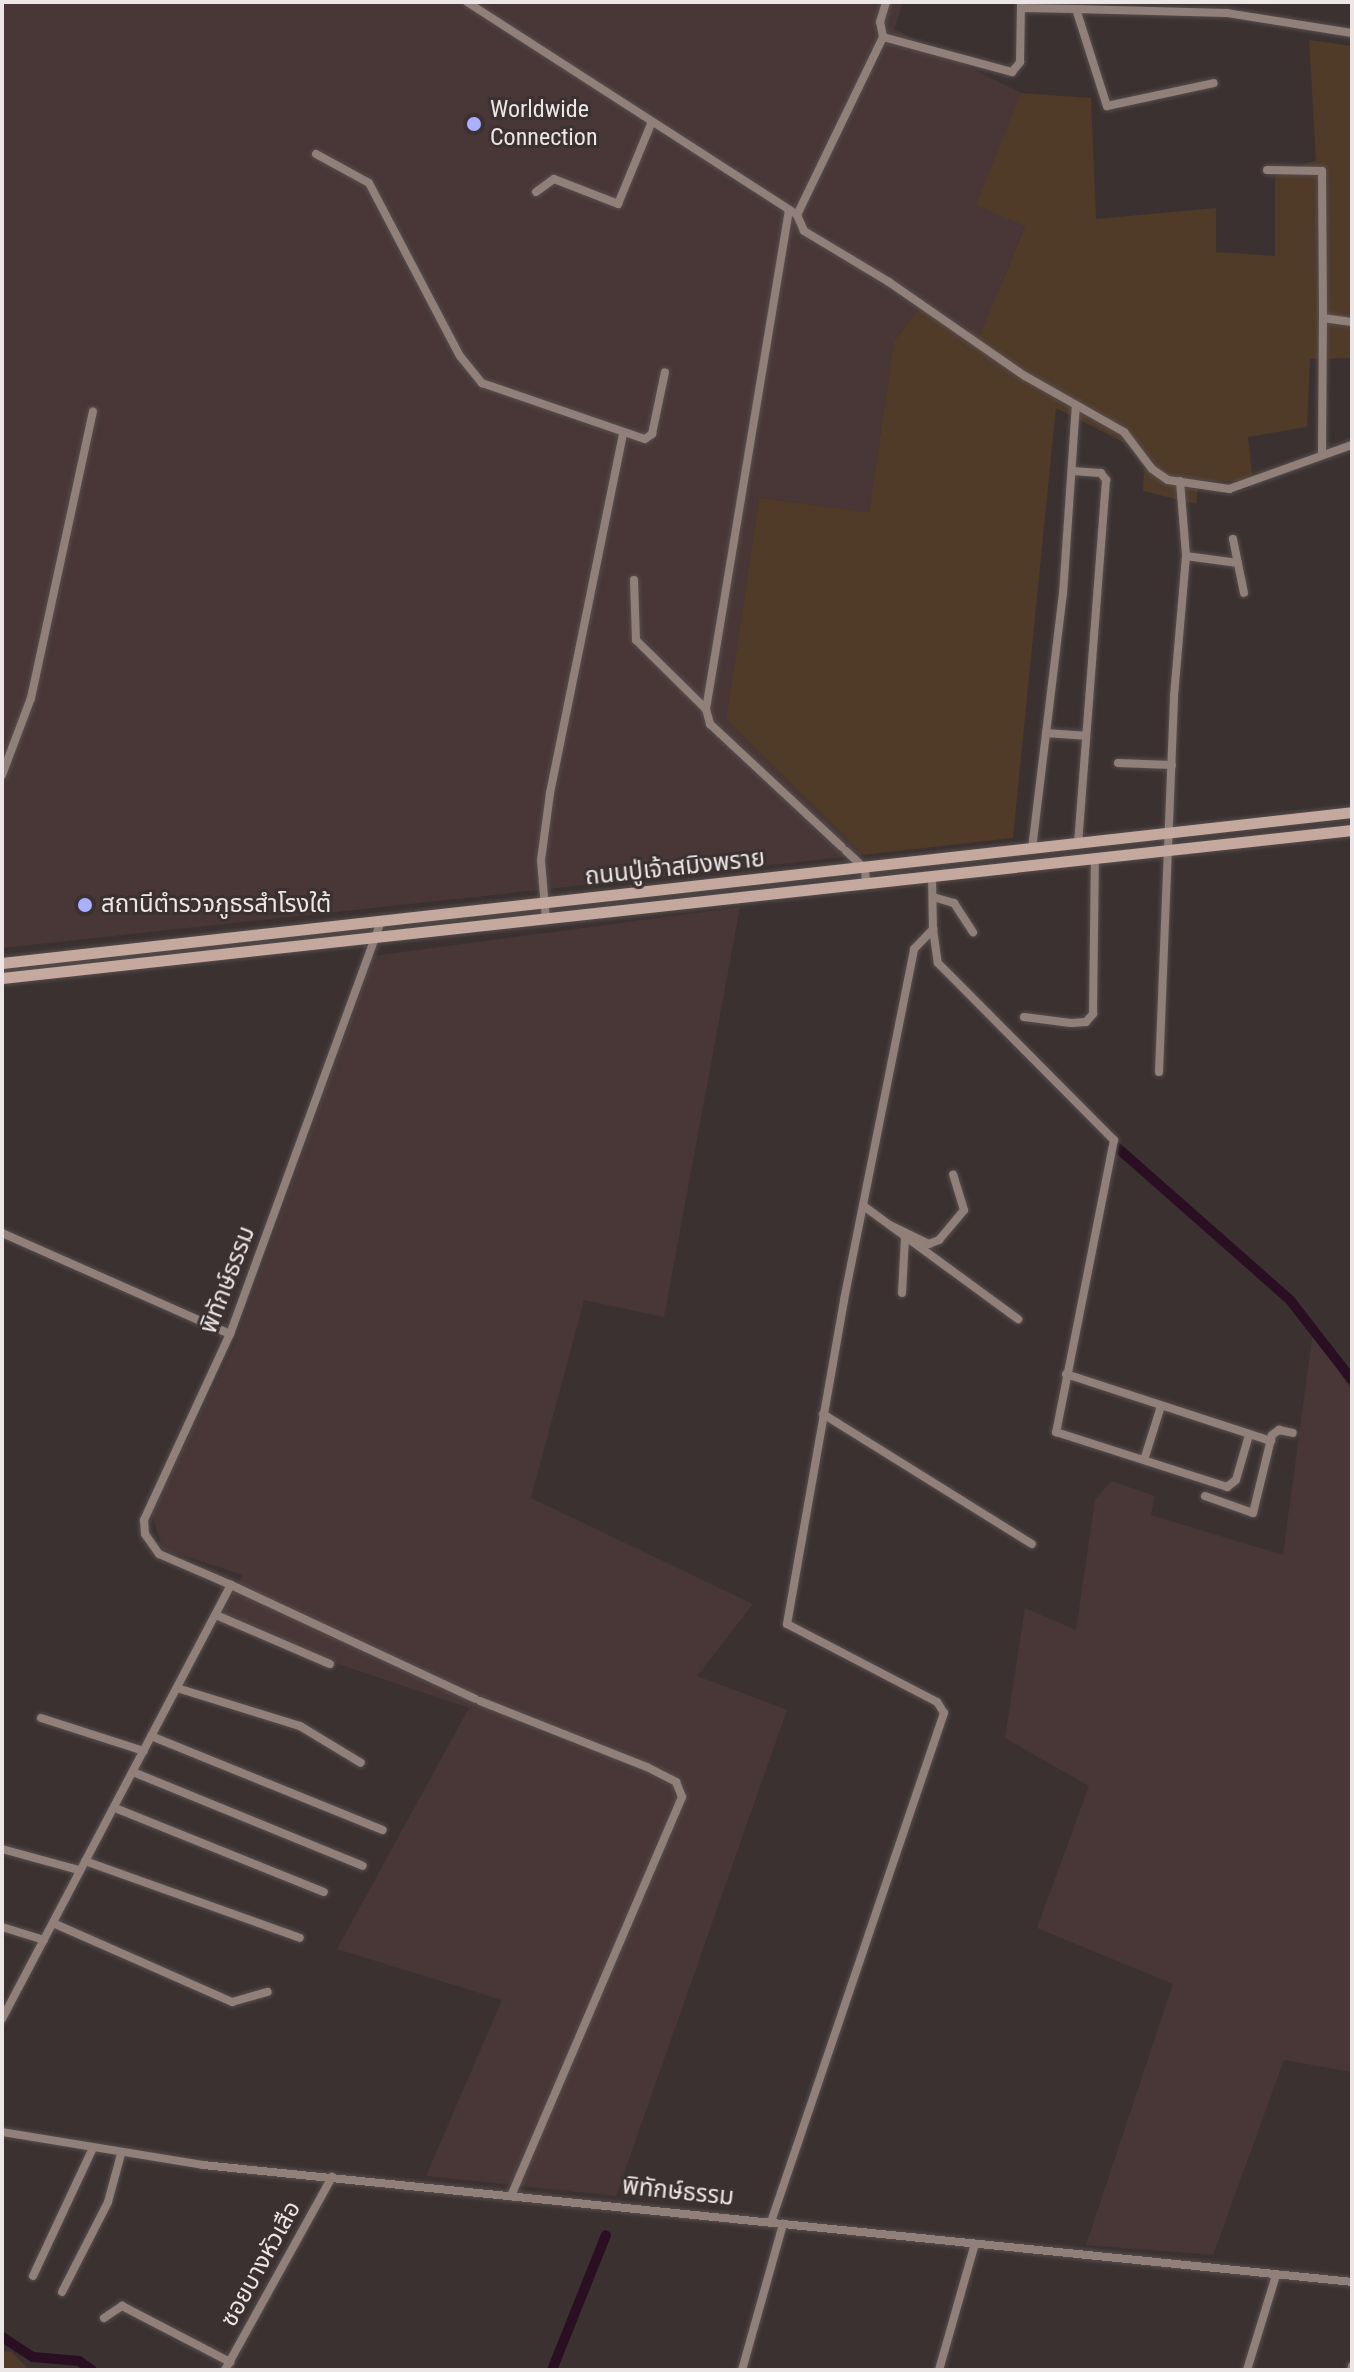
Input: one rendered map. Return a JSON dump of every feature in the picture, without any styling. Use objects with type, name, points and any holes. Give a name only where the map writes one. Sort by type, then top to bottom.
[{"type":"main road","name":"ถนนปู่เจ้าสมิงพราย","points":[[2,963],[544,905],[1352,812]]},
{"type":"main road","name":"ถนนปู่เจ้าสมิงพราย","points":[[2,978],[1352,830]]},
{"type":"main road","points":[[84,955],[86,969]]},
{"type":"street","points":[[467,2],[651,124],[793,212],[804,231],[1075,410],[1124,432],[1156,474],[1180,485],[1229,489],[1322,452],[1352,445]]},
{"type":"street","points":[[866,884],[865,869],[710,724],[706,709],[793,212],[883,37],[880,22],[886,2]]},
{"type":"street","points":[[883,37],[1012,72],[1020,62],[1021,5],[1227,13],[1352,33]]},
{"type":"street","points":[[1076,9],[1107,106],[1214,83]]},
{"type":"street","points":[[536,192],[554,179],[618,204],[651,124]]},
{"type":"street","points":[[316,154],[369,183],[469,373],[521,399],[623,435],[650,439],[665,372]]},
{"type":"street","points":[[1267,170],[1322,171],[1322,452]]},
{"type":"street","points":[[1323,318],[1352,322]]},
{"type":"street","points":[[1032,849],[1072,471],[1075,410]]},
{"type":"street","points":[[2,775],[31,698],[93,412]]},
{"type":"street","points":[[546,920],[541,860],[550,793],[623,435]]},
{"type":"street","points":[[1072,471],[1101,473],[1106,480],[1078,843]]},
{"type":"street","points":[[1159,1072],[1171,850],[1172,765],[1186,556],[1180,485]]},
{"type":"street","points":[[1233,539],[1244,593]]},
{"type":"street","points":[[1186,556],[1238,563]]},
{"type":"street","points":[[634,580],[636,640],[706,709]]},
{"type":"street","points":[[1046,733],[1085,736]]},
{"type":"street","points":[[1118,763],[1172,765]]},
{"type":"street","points":[[1024,1017],[1071,1023],[1091,1018],[1095,859]]},
{"type":"street","points":[[932,876],[933,929],[938,963],[1114,1140],[1056,1432],[1232,1486],[1249,1435]]},
{"type":"street","points":[[933,897],[954,903],[973,932]]},
{"type":"street","name":"พิทักษ์ธรรม","points":[[381,922],[230,1334],[144,1520],[145,1534],[159,1554],[478,1700],[647,1767],[676,1782],[682,1797],[511,2196]]},
{"type":"street","points":[[771,2222],[944,1713],[937,1702],[787,1624],[823,1414],[914,949],[933,929]]},
{"type":"street","points":[[888,1225],[929,1244],[939,1240],[964,1210],[953,1175]]},
{"type":"street","points":[[865,1207],[1018,1319]]},
{"type":"street","points":[[2,1233],[230,1334]]},
{"type":"street","points":[[902,1293],[905,1238]]},
{"type":"street","points":[[1066,1374],[1271,1441]]},
{"type":"street","points":[[1144,1460],[1161,1406]]},
{"type":"street","points":[[823,1414],[1032,1544]]},
{"type":"street","points":[[1205,1496],[1254,1512],[1275,1430],[1293,1433]]},
{"type":"street","points":[[2,2019],[231,1585]]},
{"type":"street","points":[[216,1615],[330,1664]]},
{"type":"street","points":[[177,1688],[300,1726],[361,1763]]},
{"type":"street","points":[[41,1718],[144,1751]]},
{"type":"street","points":[[151,1736],[383,1830]]},
{"type":"street","points":[[133,1772],[363,1866]]},
{"type":"street","points":[[115,1808],[324,1892]]},
{"type":"street","points":[[2,1849],[79,1870]]},
{"type":"street","points":[[85,1861],[300,1938]]},
{"type":"street","points":[[53,1923],[232,2002],[268,1992]]},
{"type":"street","points":[[2,1927],[44,1940]]},
{"type":"street","name":"พิทักษ์ธรรม","points":[[2,2132],[184,2163],[1352,2282]]},
{"type":"street","points":[[33,2276],[93,2148]]},
{"type":"street","points":[[62,2292],[108,2202],[121,2154]]},
{"type":"street","name":"ซอยบางหัวเสือ","points":[[228,2366],[332,2177]]},
{"type":"street","points":[[742,2370],[783,2224]]},
{"type":"street","points":[[939,2370],[975,2244]]},
{"type":"street","points":[[1247,2370],[1276,2275]]},
{"type":"street","points":[[104,2318],[122,2306],[228,2366]]},
{"type":"shaded area","points":[[2,2],[903,2],[894,29],[1021,93],[977,205],[1025,225],[980,336],[918,309],[894,341],[869,512],[759,498],[726,719],[863,855],[2,948]]},
{"type":"shaded area","points":[[1309,40],[1352,46],[1352,358],[1310,359],[1307,427],[1248,437],[1253,482],[1199,480],[1196,504],[1143,491],[1144,465],[1131,446],[1056,408],[1013,838],[863,855],[726,719],[759,498],[869,512],[894,341],[918,309],[980,335],[1025,226],[976,205],[1021,93],[1091,98],[1096,219],[1216,208],[1216,252],[1275,256],[1275,177],[1316,160]]},
{"type":"shaded area","points":[[740,907],[664,1317],[584,1300],[531,1498],[753,1604],[697,1676],[787,1710],[616,2196],[426,2176],[502,2000],[337,1949],[469,1708],[217,1623],[243,1575],[163,1549],[151,1512],[234,1346],[373,956]]},
{"type":"shaded area","points":[[1313,1331],[1352,1392],[1352,2072],[1284,2060],[1213,2255],[1086,2245],[1173,1984],[1037,1928],[1089,1786],[1005,1738],[1025,1608],[1076,1630],[1095,1500],[1111,1481],[1155,1496],[1151,1515],[1283,1555]]},
{"type":"shaded area","points":[[2,2351],[12,2352],[29,2370],[2,2370]]},
{"type":"waterway","points":[[1225,492],[1247,486]]},
{"type":"waterway","points":[[1112,1143],[1290,1300],[1352,1380]]},
{"type":"waterway","points":[[552,2370],[606,2235]]},
{"type":"waterway","points":[[2,2337],[33,2357],[79,2361],[92,2370]]},
{"type":"place","name":"Worldwide Connection","points":[[474,124]]},
{"type":"place","name":"สถานีตำรวจภูธรสำโรงใต้","points":[[85,905]]}]
